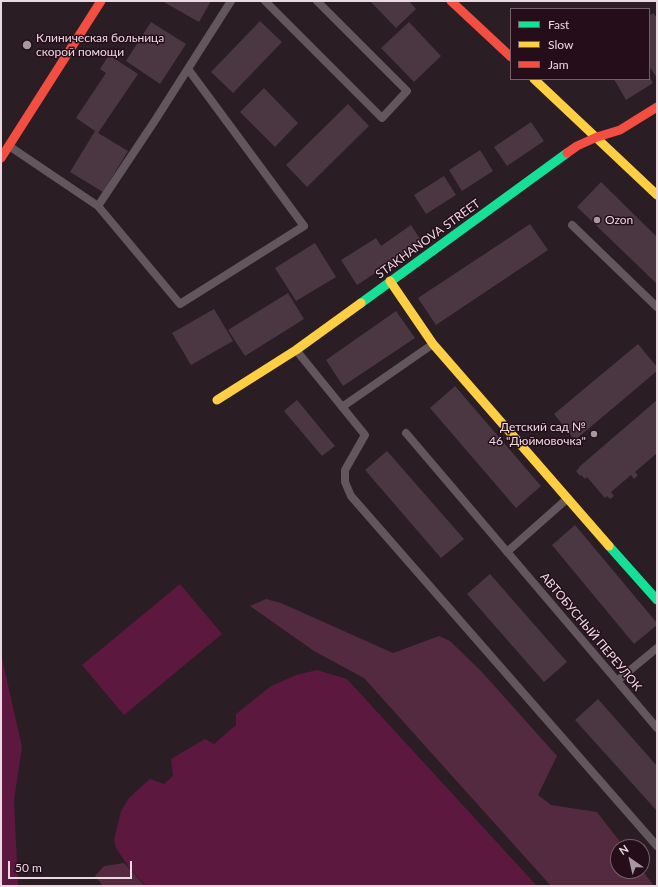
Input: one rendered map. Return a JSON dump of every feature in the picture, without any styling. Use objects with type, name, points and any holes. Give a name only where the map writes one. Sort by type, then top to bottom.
[{"type":"street","points":[[1,158],[100,1]]},
{"type":"street","points":[[451,1],[510,56]]},
{"type":"street","points":[[535,80],[657,195]]},
{"type":"street","name":"STAKHANOVA STREET","points":[[217,400],[296,350],[577,146],[596,137],[620,130],[657,107]]},
{"type":"street","points":[[390,282],[433,344],[657,600]]},
{"type":"lane","points":[[98,206],[154,122],[231,1]]},
{"type":"lane","points":[[266,1],[382,118],[406,91],[317,1]]},
{"type":"lane","points":[[9,146],[98,206],[180,304],[304,226],[188,69]]},
{"type":"lane","points":[[572,225],[657,307]]},
{"type":"lane","points":[[342,407],[433,344]]},
{"type":"lane","points":[[296,350],[365,435],[346,470],[345,482],[352,496],[657,846]]},
{"type":"lane","name":"АВТОБУСНЫЙ ПЕРЕУЛОК","points":[[406,433],[657,728]]},
{"type":"lane","points":[[507,552],[568,498]]},
{"type":"lane","points":[[617,681],[657,648]]},
{"type":"shaded area","points":[[180,584],[222,634],[124,715],[82,665]]},
{"type":"shaded area","points":[[266,599],[281,603],[393,653],[439,636],[450,641],[481,671],[557,756],[538,795],[551,805],[597,812],[618,839],[610,839],[610,879],[649,879],[654,886],[551,886],[364,678],[314,651],[250,606]]},
{"type":"shaded area","points":[[1,654],[22,747],[14,800],[18,886],[1,886]]},
{"type":"shaded area","points":[[317,670],[347,679],[537,886],[146,886],[130,869],[116,848],[114,839],[121,811],[129,798],[150,779],[164,784],[173,776],[171,759],[205,739],[214,744],[236,725],[236,714],[271,686],[296,675]]},
{"type":"shaded area","points":[[124,863],[145,886],[103,886],[95,876],[104,866]]},
{"type":"building","points":[[162,1],[211,1],[199,22]]},
{"type":"building","points":[[370,1],[409,1],[416,9],[396,28]]},
{"type":"building","points":[[653,13],[657,18],[657,78],[650,68],[650,15]]},
{"type":"building","points":[[260,21],[282,42],[233,93],[211,72]]},
{"type":"building","points":[[151,22],[186,44],[160,84],[126,61]]},
{"type":"building","points":[[409,22],[441,56],[414,82],[381,48]]},
{"type":"building","points":[[109,55],[138,74],[98,133],[128,151],[103,192],[70,172],[95,131],[76,118],[106,73],[100,69]]},
{"type":"building","points":[[650,78],[653,83],[626,100],[615,80],[650,80]]},
{"type":"building","points":[[264,88],[298,123],[275,147],[240,112]]},
{"type":"building","points":[[348,104],[369,126],[307,187],[286,165]]},
{"type":"building","points":[[531,122],[544,141],[507,166],[494,147]]},
{"type":"building","points":[[480,150],[493,171],[462,191],[449,170]]},
{"type":"building","points":[[444,176],[456,195],[426,214],[414,195]]},
{"type":"building","points":[[601,182],[657,237],[657,284],[577,207]]},
{"type":"building","points":[[530,224],[548,250],[436,325],[418,298]]},
{"type":"building","points":[[411,225],[422,242],[357,285],[341,260],[376,238],[381,246]]},
{"type":"building","points":[[315,243],[336,277],[296,301],[275,268]]},
{"type":"building","points":[[288,293],[304,319],[245,356],[228,330]]},
{"type":"building","points":[[214,309],[233,341],[191,365],[172,333]]},
{"type":"building","points":[[396,311],[415,338],[343,386],[326,360]]},
{"type":"building","points":[[638,344],[657,367],[657,371],[575,440],[554,414]]},
{"type":"building","points":[[455,386],[541,486],[516,508],[430,408]]},
{"type":"building","points":[[297,400],[335,446],[322,456],[284,411]]},
{"type":"building","points":[[657,400],[657,453],[635,472],[638,475],[634,479],[631,475],[611,492],[614,496],[610,499],[607,496],[605,498],[587,477],[585,479],[576,471]]},
{"type":"building","points":[[387,451],[464,539],[441,558],[365,470]]},
{"type":"building","points":[[575,525],[657,623],[657,625],[634,644],[552,545]]},
{"type":"building","points":[[490,574],[567,662],[544,682],[467,594]]},
{"type":"building","points":[[598,699],[657,766],[657,811],[575,720]]},
{"type":"traffic: fast","points":[[361,303],[567,153]]},
{"type":"traffic: fast","points":[[609,546],[657,600]]},
{"type":"traffic: slow","points":[[535,80],[657,195]]},
{"type":"traffic: slow","points":[[390,281],[433,344],[609,546]]},
{"type":"traffic: slow","points":[[217,400],[296,350],[361,303]]},
{"type":"traffic: jam","points":[[1,158],[101,1]]},
{"type":"traffic: jam","points":[[451,1],[510,56]]},
{"type":"traffic: jam","points":[[567,153],[577,146],[597,137],[620,130],[657,107]]},
{"type":"place","name":"Клиническая больница скорой помощи","points":[[27,45]]},
{"type":"place","name":"Ozon","points":[[597,220]]},
{"type":"place","name":"Детский сад № 46 \"Дюймовочка\"","points":[[594,434]]}]
